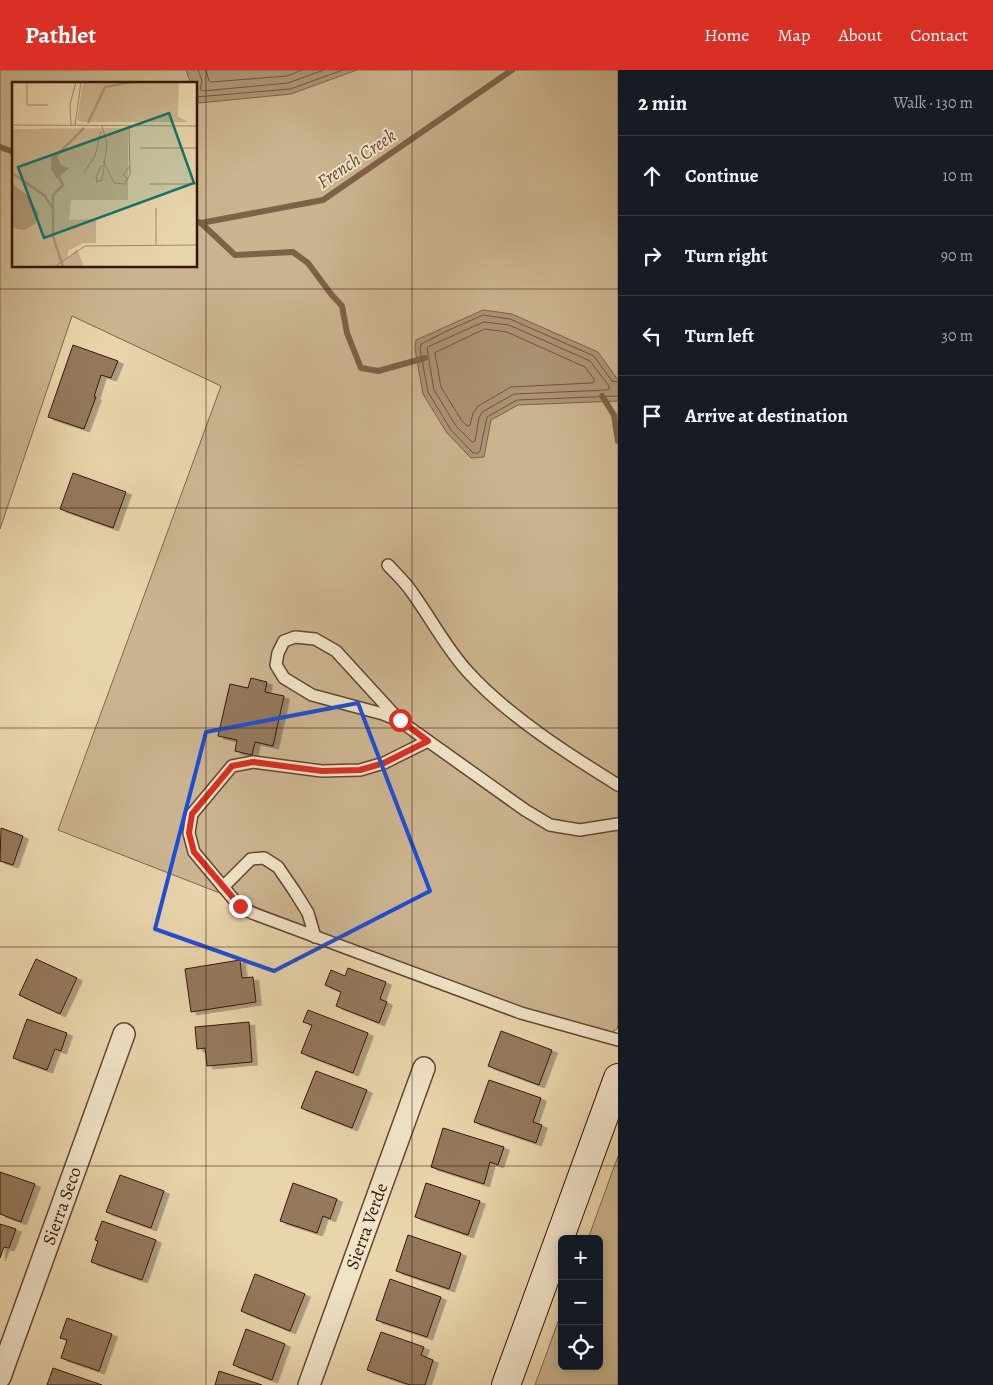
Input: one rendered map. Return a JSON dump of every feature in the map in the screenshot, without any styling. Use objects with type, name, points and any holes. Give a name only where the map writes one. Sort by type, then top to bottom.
[{"type":"main road","points":[[506,1385],[618,1078]]},
{"type":"street","name":"Sierra Seco","points":[[0,1377],[124,1034]]},
{"type":"street","name":"Sierra Verde","points":[[309,1385],[424,1068]]},
{"type":"lane","points":[[388,565],[411,590],[448,648],[491,695],[532,728],[618,785]]},
{"type":"lane","points":[[400,720],[312,696],[284,678],[276,665],[278,652],[284,641],[295,637],[315,638],[336,651],[400,720],[525,810],[550,825],[580,830],[618,824]]},
{"type":"lane","points":[[428,741],[384,763],[360,770],[322,771],[253,762],[232,766],[192,814],[189,833],[194,852],[240,906],[252,914],[521,1013],[618,1040]]},
{"type":"lane","points":[[224,887],[251,860],[264,858],[278,867],[295,892],[308,913],[315,937]]},
{"type":"highlighted area","points":[[358,703],[430,891],[274,971],[155,929],[206,732]]},
{"type":"shaded area","points":[[0,70],[618,70],[617,1029],[597,1040],[58,830],[221,386],[72,316],[0,529]]},
{"type":"shaded area","points":[[618,1156],[618,1385],[535,1385],[558,1322],[558,1370],[603,1370],[603,1235],[589,1235]]},
{"type":"water","points":[[186,70],[357,70],[291,94],[199,103],[198,82],[190,82]]},
{"type":"water","points":[[483,310],[512,314],[598,352],[618,380],[618,401],[518,405],[491,420],[484,457],[471,458],[447,433],[423,394],[415,349],[416,340]]},
{"type":"building","points":[[73,345],[118,361],[111,378],[101,375],[94,397],[96,397],[84,429],[48,417]]},
{"type":"building","points":[[73,473],[126,492],[113,528],[60,509]]},
{"type":"building","points":[[251,678],[267,682],[265,692],[284,696],[273,746],[255,742],[252,755],[235,751],[237,740],[218,736],[230,684],[248,688]]},
{"type":"building","points":[[1,828],[23,836],[13,865],[0,861]]},
{"type":"building","points":[[36,959],[77,978],[60,1014],[19,995]]},
{"type":"building","points":[[240,960],[242,978],[253,977],[256,1002],[191,1012],[185,969]]},
{"type":"building","points":[[348,968],[386,982],[380,999],[387,1002],[379,1023],[336,1006],[341,992],[325,985],[331,970],[345,976]]},
{"type":"building","points":[[308,1010],[368,1033],[353,1073],[301,1053],[312,1025],[303,1022]]},
{"type":"building","points":[[27,1019],[67,1033],[61,1051],[55,1049],[47,1070],[13,1058]]},
{"type":"building","points":[[249,1022],[252,1062],[207,1066],[205,1048],[197,1049],[195,1027]]},
{"type":"building","points":[[501,1031],[552,1050],[539,1085],[488,1066]]},
{"type":"building","points":[[316,1071],[367,1090],[352,1128],[301,1108]]},
{"type":"building","points":[[489,1080],[541,1098],[533,1122],[542,1125],[536,1143],[474,1122]]},
{"type":"building","points":[[443,1128],[504,1147],[498,1165],[490,1162],[484,1184],[431,1167]]},
{"type":"building","points":[[0,1172],[35,1184],[21,1222],[0,1214]]},
{"type":"building","points":[[120,1175],[164,1191],[151,1228],[106,1212]]},
{"type":"building","points":[[293,1183],[337,1199],[330,1219],[323,1216],[317,1233],[280,1221]]},
{"type":"building","points":[[426,1183],[480,1201],[468,1235],[415,1217]]},
{"type":"building","points":[[102,1221],[156,1240],[142,1280],[91,1262],[98,1241],[95,1240]]},
{"type":"building","points":[[0,1224],[16,1229],[9,1248],[4,1247],[0,1258]]},
{"type":"building","points":[[408,1235],[461,1253],[449,1289],[396,1271]]},
{"type":"building","points":[[255,1274],[305,1294],[290,1331],[241,1311]]},
{"type":"building","points":[[390,1279],[441,1297],[427,1337],[376,1320]]},
{"type":"building","points":[[67,1318],[112,1334],[99,1371],[61,1358],[67,1340],[60,1338]]},
{"type":"building","points":[[246,1329],[285,1344],[272,1380],[233,1365]]},
{"type":"building","points":[[381,1332],[424,1347],[421,1355],[433,1360],[425,1385],[410,1385],[367,1370]]},
{"type":"building","points":[[53,1368],[102,1385],[47,1385]]},
{"type":"building","points":[[219,1371],[262,1385],[215,1385]]},
{"type":"waterway","name":"French Creek","points":[[198,222],[201,223],[323,200],[512,70]]},
{"type":"waterway","name":"French Creek","points":[[0,147],[12,151]]},
{"type":"waterway","points":[[201,223],[235,255],[293,252],[308,263],[342,306],[347,333],[361,368],[378,371],[425,358]]},
{"type":"waterway","points":[[602,396],[614,415],[618,441]]},
{"type":"route","points":[[240,906],[194,852],[189,833],[192,814],[213,787],[232,766],[253,762],[322,771],[360,770],[384,763],[428,741],[400,720]]}]
